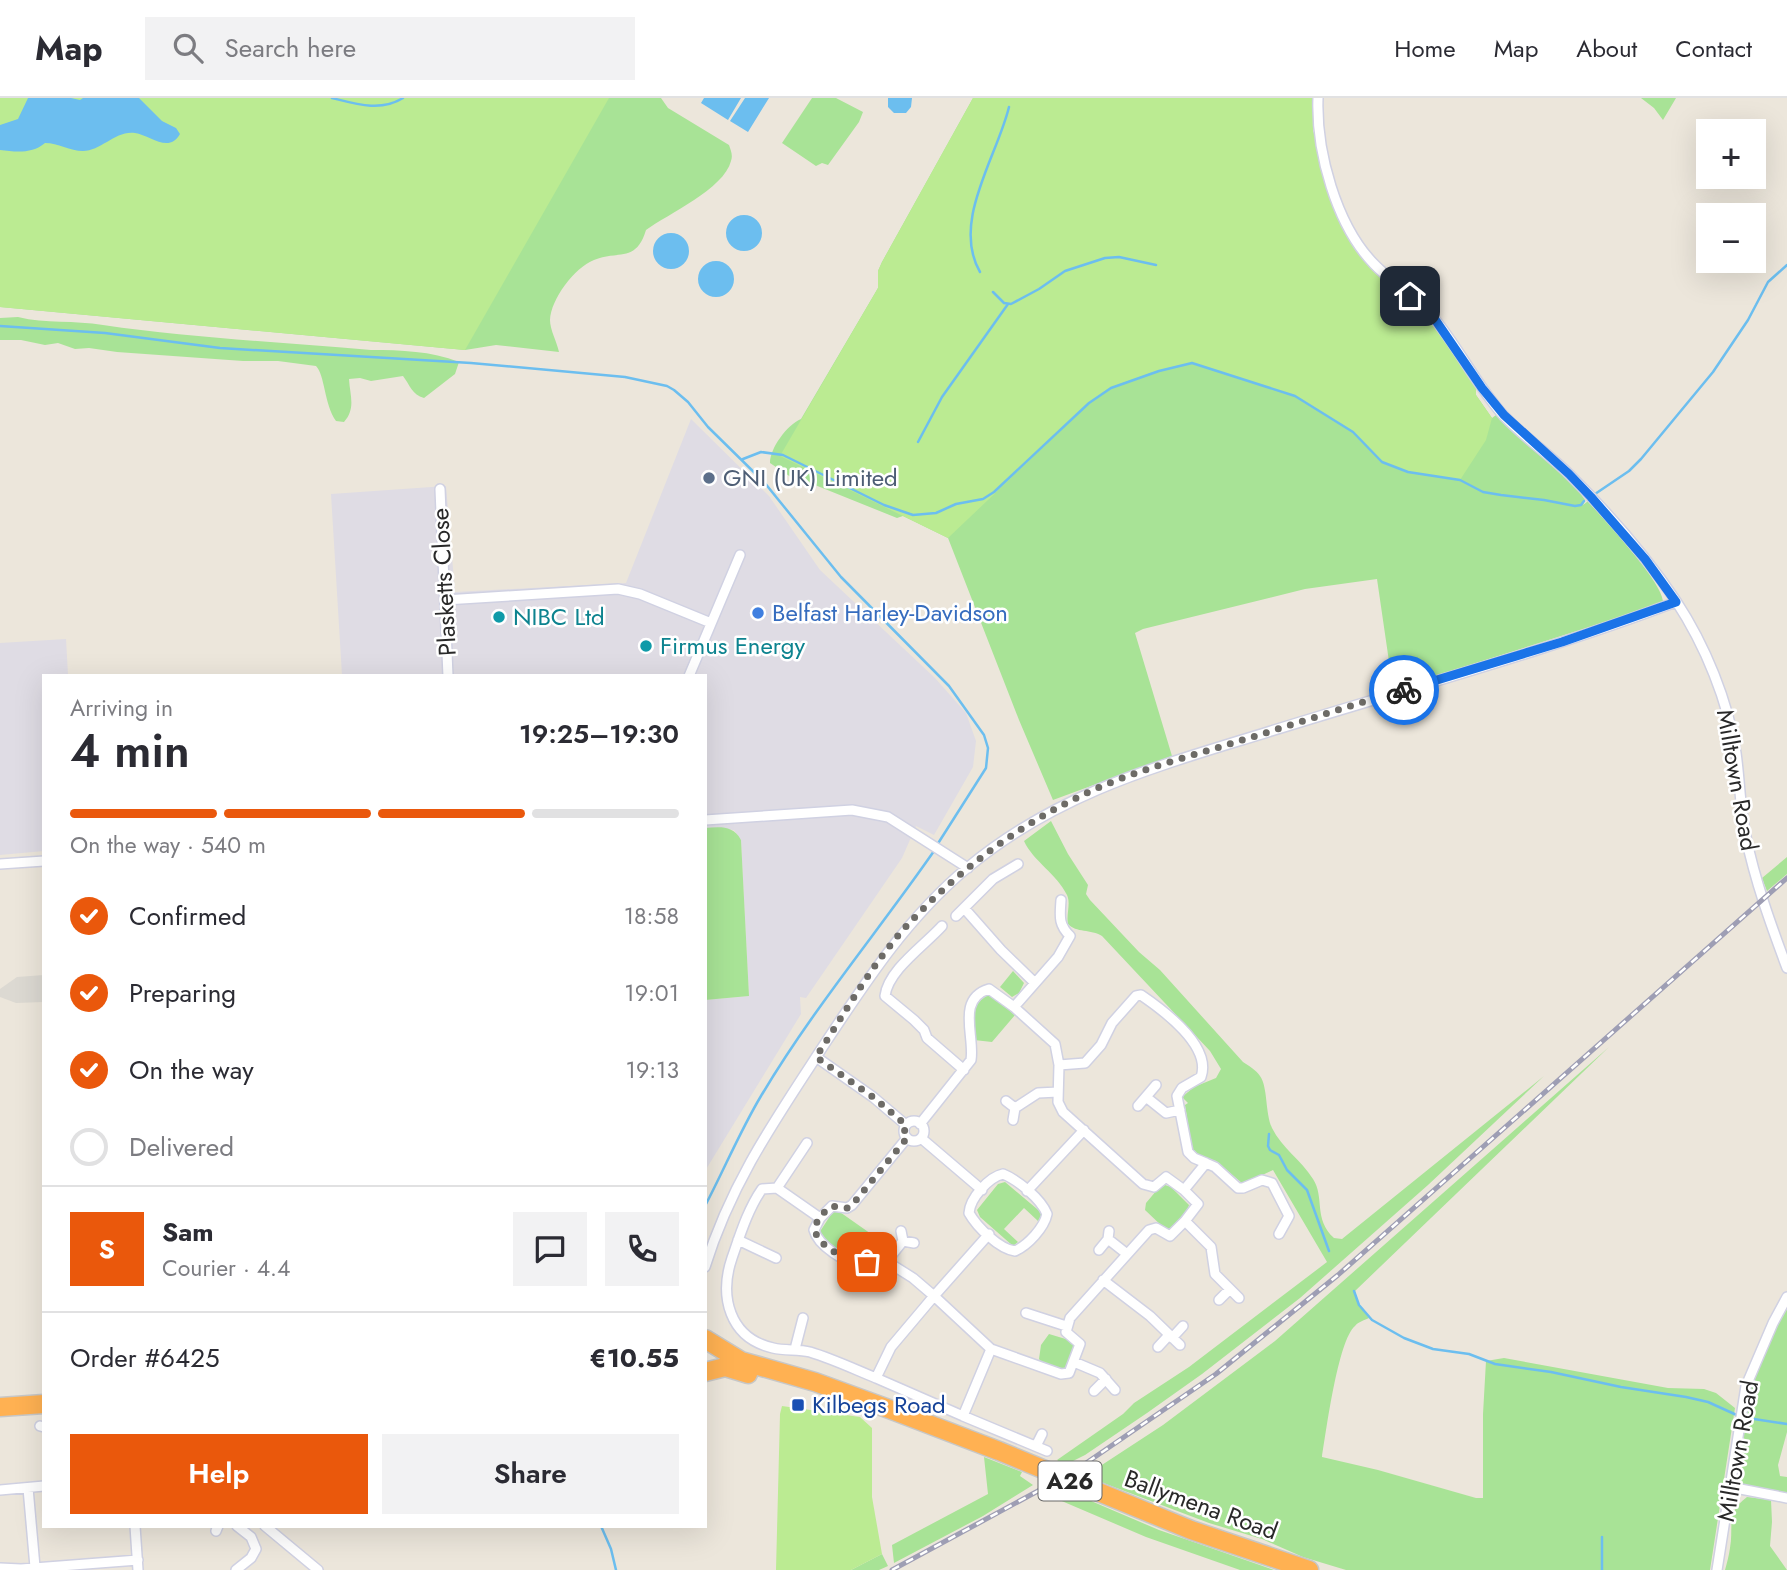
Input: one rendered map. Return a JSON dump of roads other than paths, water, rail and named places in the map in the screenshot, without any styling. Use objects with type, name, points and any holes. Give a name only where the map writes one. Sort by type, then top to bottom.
[{"type":"highway","name":"Ballymena Road","points":[[707,1340],[741,1361],[826,1387],[999,1451],[1191,1530],[1309,1570]]},
{"type":"highway","name":"A26","points":[[707,1345],[710,1353],[707,1364]]},
{"type":"highway","name":"Ballymena Road","points":[[707,1371],[725,1367],[738,1370],[999,1451]]},
{"type":"highway","points":[[0,1395],[42,1392]]},
{"type":"highway","points":[[0,1407],[42,1404]]},
{"type":"street","name":"Milltown Road","points":[[1318,98],[1319,139],[1327,173],[1355,239],[1368,258],[1432,315],[1504,415],[1591,497],[1645,559],[1676,602],[1705,657],[1730,722],[1745,835],[1755,874],[1787,968]]},
{"type":"street","name":"Plasketts Close","points":[[440,489],[448,674]]},
{"type":"street","points":[[690,674],[740,555]]},
{"type":"street","points":[[444,600],[618,589],[640,594],[711,623]]},
{"type":"street","points":[[707,1261],[738,1182],[766,1131],[880,960],[912,920],[949,884],[999,843],[1045,814],[1101,786],[1177,759],[1541,649],[1676,602]]},
{"type":"street","points":[[707,820],[852,810],[888,817],[968,868]]},
{"type":"street","points":[[948,854],[949,884]]},
{"type":"street","points":[[0,864],[42,861]]},
{"type":"street","points":[[956,916],[993,879],[1018,864]]},
{"type":"street","points":[[1014,1007],[1074,936],[1062,928],[1061,900]]},
{"type":"street","points":[[964,908],[1000,950],[1035,983]]},
{"type":"street","points":[[942,926],[900,968],[885,996],[914,1020],[928,1038],[964,1070]]},
{"type":"street","points":[[1139,981],[1140,994],[1180,1026],[1197,1049],[1203,1072],[1201,1077],[1178,1092],[1177,1101],[1188,1152],[1194,1158],[1215,1167],[1238,1188],[1262,1180],[1272,1183],[1289,1216],[1279,1234]]},
{"type":"street","points":[[907,1138],[852,1205],[847,1208],[834,1205],[820,1218],[815,1227],[816,1236],[833,1251],[860,1266],[877,1256],[887,1261],[913,1278],[991,1349],[1065,1375],[1069,1373],[1080,1344],[1067,1334],[1066,1326],[1070,1318],[1151,1228],[1170,1236],[1198,1204],[1166,1177],[1154,1187],[1147,1186],[1063,1112],[1058,1102],[1059,1065],[1055,1044],[1014,1007],[989,989],[985,989],[975,1000],[968,1014],[972,1056],[964,1070],[920,1124]]},
{"type":"street","points":[[1059,1065],[1085,1063],[1101,1045],[1112,1023],[1140,994]]},
{"type":"street","points":[[816,1057],[873,1097],[906,1125]]},
{"type":"street","points":[[1138,1106],[1156,1085]]},
{"type":"street","points":[[1013,1120],[1015,1108],[1038,1093],[1058,1092]]},
{"type":"street","points":[[1146,1097],[1166,1113],[1180,1110]]},
{"type":"street","points":[[1006,1101],[1015,1108]]},
{"type":"street","points":[[911,1122],[920,1124],[923,1129],[920,1138],[915,1141],[907,1138],[904,1133],[906,1125],[911,1122]]},
{"type":"street","points":[[1027,1191],[1084,1130]]},
{"type":"street","points":[[920,1138],[982,1190]]},
{"type":"street","points":[[777,1188],[807,1143]]},
{"type":"street","points":[[1184,1190],[1206,1163]]},
{"type":"street","points":[[1003,1174],[1027,1191],[1045,1208],[1047,1214],[1045,1221],[1018,1250],[1012,1251],[989,1234],[969,1213],[970,1205],[982,1190],[994,1178],[1003,1174]]},
{"type":"street","points":[[820,1218],[777,1188],[766,1187],[760,1191],[738,1240],[725,1286],[731,1317],[744,1333],[773,1348],[795,1349],[830,1359],[1047,1451]]},
{"type":"street","points":[[1185,1221],[1211,1247],[1214,1272],[1240,1298]]},
{"type":"street","points":[[887,1261],[902,1241],[901,1231]]},
{"type":"street","points":[[876,1378],[891,1348],[989,1234]]},
{"type":"street","points":[[1099,1250],[1109,1235],[1127,1254]]},
{"type":"street","points":[[738,1240],[776,1258]]},
{"type":"street","points":[[902,1241],[914,1243]]},
{"type":"street","points":[[1103,1280],[1150,1316],[1180,1345]]},
{"type":"street","points":[[1219,1300],[1230,1289]]},
{"type":"street","name":"Milltown Road","points":[[1717,1570],[1746,1386],[1787,1297]]},
{"type":"street","points":[[1027,1313],[1066,1326]]},
{"type":"street","points":[[795,1349],[803,1318]]},
{"type":"street","points":[[1158,1347],[1183,1326]]},
{"type":"street","points":[[963,1416],[991,1349]]},
{"type":"street","points":[[1074,1362],[1093,1369],[1115,1390]]},
{"type":"street","points":[[1094,1391],[1106,1380]]},
{"type":"street","points":[[1036,1446],[1042,1434]]},
{"type":"street","points":[[0,1490],[42,1486]]},
{"type":"street","points":[[28,1488],[35,1567]]},
{"type":"street","points":[[1730,1488],[1787,1498]]},
{"type":"street","points":[[0,1568],[138,1565],[135,1528]]},
{"type":"street","points":[[236,1570],[253,1556],[256,1549],[251,1537],[240,1528]]},
{"type":"street","points":[[267,1528],[318,1570]]},
{"type":"water","points":[[28,98],[139,98],[162,121],[176,128],[180,134],[176,140],[165,143],[141,134],[128,133],[83,151],[45,143],[29,151],[0,150],[0,125],[18,119]]},
{"type":"water","points":[[704,98],[741,98],[728,120],[701,103]]},
{"type":"water","points":[[745,98],[769,98],[748,132],[730,121]]},
{"type":"water","points":[[888,98],[912,98],[911,107],[906,113],[894,113],[888,107]]},
{"type":"water","points":[[744,215],[757,220],[762,233],[757,246],[744,251],[731,246],[726,233],[731,220]]},
{"type":"water","points":[[671,233],[684,238],[689,251],[684,264],[671,269],[658,264],[653,251],[658,238]]},
{"type":"water","points":[[716,261],[729,266],[734,279],[729,292],[716,297],[703,292],[698,279],[703,266]]},
{"type":"waterway","points":[[332,98],[377,106],[403,98]]},
{"type":"waterway","points":[[980,272],[972,253],[973,211],[1009,107]]},
{"type":"waterway","points":[[993,292],[1004,303],[1011,304],[1065,271],[1105,258],[1119,257],[1156,265]]},
{"type":"waterway","points":[[1595,494],[1629,471],[1641,459],[1713,372],[1748,320],[1768,282],[1787,265]]},
{"type":"waterway","points":[[918,442],[942,397],[1008,304]]},
{"type":"waterway","points":[[0,326],[105,333],[220,348],[471,363],[625,377],[667,386],[688,402],[708,427],[764,482],[841,577],[949,686],[984,735],[988,748],[986,768],[937,845]]},
{"type":"waterway","points":[[743,459],[761,452],[783,455],[884,505],[913,515],[936,513],[956,504],[983,499],[994,492],[1089,403],[1111,388],[1192,363],[1295,396],[1353,432],[1382,462],[1408,472],[1460,480],[1483,492],[1501,495],[1575,506],[1584,501]]},
{"type":"waterway","points":[[707,1202],[746,1123],[781,1064],[934,851]]},
{"type":"waterway","points":[[1269,1134],[1270,1150],[1279,1155],[1287,1170],[1307,1190],[1329,1251]]},
{"type":"waterway","points":[[1354,1291],[1359,1305],[1372,1320],[1404,1338],[1433,1349],[1469,1354],[1495,1364],[1686,1397],[1708,1402],[1741,1417],[1787,1424]]},
{"type":"waterway","points":[[602,1528],[616,1570]]},
{"type":"waterway","points":[[1602,1537],[1602,1570]]},
{"type":"railway","points":[[892,1570],[1073,1472],[1216,1374],[1338,1275],[1787,878]]},
{"type":"place","name":"GNI (UK) Limited","points":[[709,478]]},
{"type":"place","name":"Belfast Harley-Davidson","points":[[758,613]]},
{"type":"place","name":"NIBC Ltd","points":[[499,617]]},
{"type":"place","name":"Firmus Energy","points":[[646,646]]},
{"type":"place","name":"Kilbegs Road","points":[[798,1405]]}]
